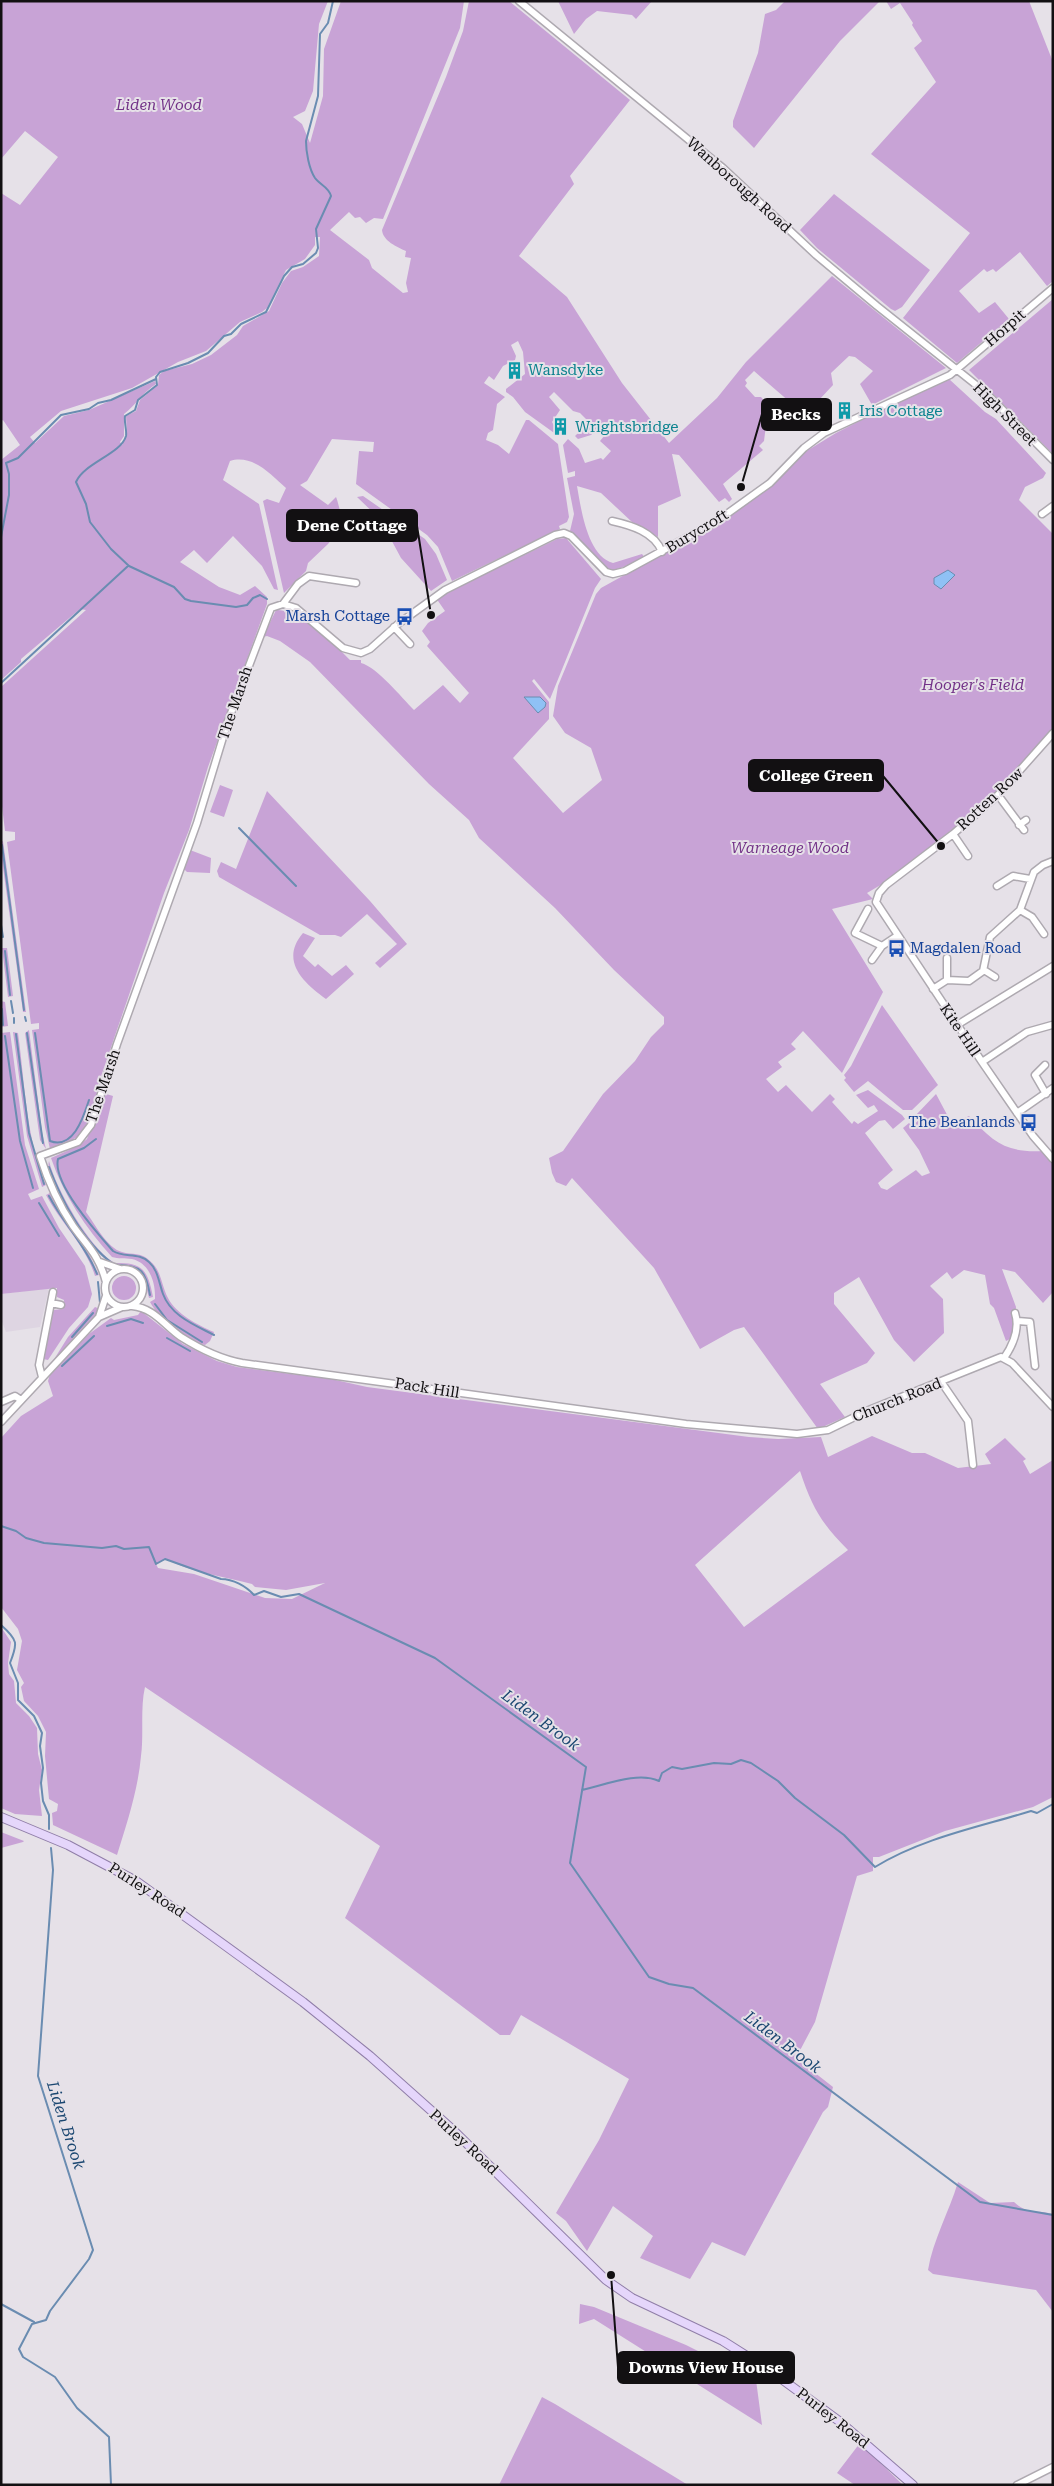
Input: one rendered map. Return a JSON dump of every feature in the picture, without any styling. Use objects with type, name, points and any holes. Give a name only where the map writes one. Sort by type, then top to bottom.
[{"type":"main road","name":"Purley Road","points":[[1,1817],[68,1845],[111,1866],[190,1918],[303,2002],[377,2062],[486,2162],[606,2280],[632,2298],[723,2341],[772,2372],[840,2421],[912,2485]]},
{"type":"street","name":"Wanborough Road","points":[[519,1],[719,165],[820,258],[877,306],[958,369]]},
{"type":"street","name":"Horpit","points":[[958,369],[1053,288]]},
{"type":"street","name":"High Street","points":[[958,369],[992,398],[1053,460]]},
{"type":"street","name":"Burycroft","points":[[394,627],[452,586],[560,534],[568,534],[575,538],[600,568],[608,573],[625,571],[712,524],[770,483],[804,448],[824,433],[948,376],[958,369]]},
{"type":"street","points":[[1042,514],[1053,506]]},
{"type":"street","points":[[612,521],[630,526],[654,539],[662,552]]},
{"type":"street","name":"The Marsh","points":[[100,1262],[64,1211],[52,1188],[40,1156],[78,1142],[91,1125],[117,1044],[197,823],[242,684],[269,611],[274,605],[283,604],[298,584],[309,576],[356,583]]},
{"type":"street","points":[[283,604],[296,608],[338,644],[354,652],[361,653],[370,649],[394,627],[410,644]]},
{"type":"street","name":"Rotten Row","points":[[877,897],[886,884],[953,834],[998,795],[1053,733]]},
{"type":"street","points":[[998,795],[1022,828],[1026,820]]},
{"type":"street","points":[[953,834],[968,856]]},
{"type":"street","points":[[933,989],[947,980],[969,981],[984,970],[987,943],[990,937],[1020,910],[1030,879],[1039,867],[1053,861]]},
{"type":"street","points":[[997,886],[1013,876],[1030,879]]},
{"type":"street","name":"Kite Hill","points":[[877,897],[877,905],[897,936],[1017,1114],[1053,1159]]},
{"type":"street","points":[[868,909],[855,932],[882,946]]},
{"type":"street","points":[[1020,910],[1032,917],[1044,934]]},
{"type":"street","points":[[872,960],[882,946],[897,936]]},
{"type":"street","points":[[947,958],[947,980]]},
{"type":"street","points":[[957,1025],[1053,966]]},
{"type":"street","points":[[984,970],[995,978]]},
{"type":"street","points":[[982,1062],[1027,1032],[1052,1025]]},
{"type":"street","points":[[1044,1065],[1035,1075],[1046,1094]]},
{"type":"street","points":[[1017,1114],[1053,1088]]},
{"type":"street","points":[[100,1262],[137,1274],[142,1282],[150,1310]]},
{"type":"street","points":[[1,1422],[99,1317],[106,1296],[106,1282],[100,1262]]},
{"type":"street","points":[[106,1282],[111,1274],[120,1269]]},
{"type":"street","points":[[99,1317],[132,1306],[139,1300],[143,1290]]},
{"type":"street","points":[[42,1377],[39,1365],[53,1292]]},
{"type":"street","points":[[106,1296],[113,1304],[122,1308]]},
{"type":"street","points":[[51,1303],[61,1304]]},
{"type":"street","name":"Pack Hill","points":[[132,1306],[150,1310],[183,1338],[216,1356],[242,1364],[718,1427]]},
{"type":"street","points":[[1015,1313],[1018,1321],[1014,1341],[1004,1358],[1012,1363],[1053,1407]]},
{"type":"street","points":[[1018,1321],[1030,1322],[1035,1366]]},
{"type":"street","name":"Church Road","points":[[718,1427],[788,1434],[823,1432],[869,1410],[942,1383],[990,1360],[1004,1358]]},
{"type":"street","points":[[942,1383],[968,1421],[973,1465]]},
{"type":"street","points":[[1,1402],[15,1396],[21,1400]]},
{"type":"street","points":[[1017,2485],[1053,2467]]},
{"type":"shaded area","points":[[49,1288],[40,1327],[6,1332],[1,1319],[1,1294]]},
{"type":"green space","name":"Liden Wood","points":[[1,1],[328,1],[319,24],[313,91],[305,111],[293,117],[302,124],[310,143],[323,96],[324,49],[341,1],[464,1],[460,28],[383,219],[374,218],[366,223],[360,217],[355,218],[349,212],[330,230],[369,260],[372,268],[403,293],[408,292],[406,283],[411,258],[405,257],[406,251],[388,240],[382,230],[446,77],[463,31],[469,1],[509,1],[630,100],[570,176],[574,184],[519,256],[567,297],[622,383],[669,443],[717,398],[746,362],[832,276],[946,368],[872,405],[860,384],[873,371],[855,357],[849,356],[831,373],[833,385],[805,415],[754,371],[745,380],[747,383],[745,386],[755,397],[761,397],[775,413],[766,425],[764,441],[759,446],[763,450],[723,484],[732,499],[729,502],[725,498],[719,502],[679,455],[672,454],[681,496],[658,506],[658,537],[632,522],[601,493],[577,486],[583,518],[591,541],[604,559],[613,563],[642,554],[645,558],[613,571],[604,567],[570,531],[574,514],[567,478],[575,476],[575,471],[568,473],[563,445],[568,439],[579,449],[585,463],[601,458],[603,460],[611,451],[600,441],[610,429],[604,423],[591,435],[578,439],[575,436],[589,422],[580,413],[573,411],[554,392],[549,397],[560,410],[552,422],[557,435],[525,412],[513,397],[506,392],[506,389],[525,374],[523,352],[518,341],[511,345],[516,356],[515,360],[503,366],[494,380],[489,376],[484,383],[505,397],[497,404],[493,430],[488,433],[486,440],[498,445],[509,454],[526,420],[529,420],[558,444],[569,517],[567,522],[559,526],[560,529],[452,581],[438,547],[427,535],[356,484],[359,451],[373,452],[374,442],[332,439],[307,481],[300,485],[328,505],[336,497],[344,524],[328,544],[308,563],[306,571],[284,593],[263,501],[267,499],[279,503],[286,488],[268,472],[254,463],[246,460],[230,461],[223,480],[259,504],[278,590],[274,589],[262,566],[233,536],[207,563],[194,550],[180,562],[219,587],[240,595],[255,586],[267,597],[267,604],[208,767],[189,830],[164,893],[96,1091],[98,1092],[88,1122],[79,1136],[72,1141],[50,1149],[45,1127],[32,1030],[39,1029],[39,1023],[31,1024],[7,842],[15,840],[15,832],[5,831],[1,798],[1,687],[86,610],[80,609],[21,659],[21,662],[1,680],[1,460],[20,445],[3,420],[1,421],[1,193],[20,205],[58,157],[25,131],[1,159]],"holes":[[[315,237],[320,237],[319,256],[303,267],[291,271],[282,283],[269,311],[243,326],[237,335],[211,355],[192,364],[164,371],[159,375],[158,385],[140,400],[136,411],[126,416],[127,434],[122,445],[120,442],[124,436],[124,414],[156,384],[155,381],[89,410],[64,416],[35,443],[30,437],[61,411],[132,388],[178,362],[206,351],[240,322],[267,308],[286,270],[305,259],[315,245]]]},
{"type":"green space","points":[[558,1],[652,1],[636,19],[632,15],[597,11],[586,19],[574,34]]},
{"type":"green space","points":[[785,1],[879,2],[840,41],[754,148],[733,127],[733,121],[758,53],[765,14],[776,10]]},
{"type":"green space","points":[[886,1],[1029,1],[1053,62],[1053,281],[1047,286],[1020,252],[996,272],[993,269],[987,272],[984,269],[959,291],[979,313],[995,302],[1009,319],[957,363],[903,318],[970,233],[871,154],[936,82],[914,48],[922,41],[912,25],[913,23],[900,3],[891,9]]},
{"type":"green space","points":[[834,194],[930,270],[902,307],[895,311],[817,248],[800,230]]},
{"type":"green space","points":[[1053,299],[1053,454],[969,370]]},
{"type":"green space","points":[[949,379],[985,412],[996,419],[1046,473],[1043,478],[1025,487],[1019,500],[1053,534],[1053,733],[998,795],[967,817],[894,877],[867,893],[873,899],[832,909],[883,992],[842,1073],[803,1031],[791,1044],[796,1049],[778,1062],[782,1067],[766,1079],[778,1092],[786,1085],[812,1112],[830,1094],[835,1099],[832,1102],[852,1124],[854,1121],[858,1124],[878,1111],[874,1105],[868,1108],[856,1095],[868,1090],[902,1115],[905,1119],[893,1129],[885,1120],[879,1121],[865,1133],[893,1170],[878,1183],[881,1188],[887,1190],[916,1170],[922,1176],[930,1173],[919,1150],[903,1128],[909,1123],[912,1126],[919,1120],[915,1116],[936,1094],[952,1124],[969,1116],[985,1133],[1001,1144],[1019,1150],[1043,1151],[1053,1164],[1053,1292],[1043,1303],[1015,1272],[1002,1269],[1016,1307],[1012,1338],[1006,1341],[994,1308],[990,1304],[985,1275],[964,1270],[952,1279],[947,1272],[930,1286],[943,1299],[944,1333],[914,1362],[894,1340],[859,1277],[834,1293],[834,1304],[875,1353],[867,1363],[820,1384],[845,1417],[818,1429],[744,1327],[734,1330],[700,1349],[654,1268],[572,1178],[566,1186],[556,1182],[552,1173],[549,1158],[563,1151],[603,1094],[635,1061],[651,1037],[664,1024],[664,1017],[614,970],[555,908],[479,838],[469,820],[429,784],[310,662],[280,641],[267,636],[263,637],[276,610],[285,611],[316,628],[350,660],[361,660],[361,663],[382,676],[414,710],[443,685],[460,703],[469,693],[427,646],[430,642],[422,631],[428,623],[445,611],[436,598],[557,539],[566,538],[601,579],[595,588],[550,699],[534,679],[532,681],[549,702],[549,719],[513,758],[563,813],[602,780],[591,748],[565,733],[553,716],[558,686],[596,594],[601,588],[713,526],[774,482],[805,452],[836,433],[905,398]]},
{"type":"green space","points":[[363,496],[425,539],[436,554],[447,580],[431,591],[401,558],[380,519],[357,497]]},
{"type":"green space","points":[[220,785],[233,790],[224,817],[210,812]]},
{"type":"green space","points":[[267,791],[370,901],[407,944],[380,968],[375,963],[397,944],[367,914],[341,937],[320,935],[219,877],[217,871],[221,862],[236,869]]},
{"type":"green space","points":[[3,841],[26,1012],[23,1012],[1,853],[1,842]]},
{"type":"green space","points":[[190,850],[211,858],[210,873],[187,872],[184,869]]},
{"type":"green space","points":[[303,933],[315,938],[303,956],[315,967],[318,964],[332,976],[346,965],[354,974],[326,999],[302,978],[297,970],[294,952],[296,943]]},
{"type":"green space","points":[[2,948],[7,948],[13,996],[8,997]]},
{"type":"green space","points":[[1,1001],[5,1002],[8,1026],[1,1027]]},
{"type":"green space","points":[[882,1005],[938,1085],[912,1110],[903,1110],[868,1081],[854,1092],[844,1080],[846,1078],[844,1075],[851,1066]]},
{"type":"green space","points":[[29,1030],[42,1132],[46,1149],[40,1140],[25,1033]]},
{"type":"green space","points":[[10,1032],[25,1145],[39,1189],[28,1194],[31,1200],[42,1196],[59,1228],[85,1266],[92,1294],[88,1307],[69,1328],[48,1360],[43,1359],[52,1312],[63,1309],[64,1300],[57,1297],[57,1288],[1,1294],[1,1033]]},
{"type":"green space","points":[[13,1032],[18,1033],[30,1130],[39,1167],[46,1185],[42,1187],[27,1136]]},
{"type":"green space","points":[[103,1093],[113,1096],[86,1212],[111,1246],[122,1252],[144,1256],[154,1265],[168,1298],[176,1309],[214,1332],[210,1341],[205,1345],[197,1343],[181,1334],[160,1316],[150,1302],[155,1299],[155,1290],[150,1273],[138,1261],[112,1257],[76,1210],[56,1172],[51,1158],[78,1146],[87,1139]]},
{"type":"green space","points":[[49,1161],[66,1201],[84,1231],[104,1255],[113,1262],[113,1265],[94,1247],[72,1217],[54,1185],[49,1171]]},
{"type":"green space","points":[[50,1193],[64,1220],[89,1254],[99,1275],[95,1276],[86,1254],[46,1195]]},
{"type":"green space","points":[[116,1263],[132,1264],[143,1270],[149,1281],[153,1297],[149,1298],[143,1278],[137,1270],[116,1266]]},
{"type":"green space","points":[[124,1276],[133,1279],[136,1288],[133,1297],[124,1300],[115,1297],[112,1288],[115,1279]]},
{"type":"green space","points":[[95,1307],[100,1309],[53,1361],[68,1337]]},
{"type":"green space","points":[[141,1311],[183,1344],[217,1361],[237,1367],[331,1379],[367,1387],[749,1437],[778,1439],[821,1437],[828,1457],[872,1436],[912,1453],[925,1453],[958,1468],[991,1464],[985,1454],[1005,1438],[1026,1459],[1023,1461],[1030,1474],[1053,1460],[1053,1797],[1033,1807],[945,1831],[879,1857],[873,1857],[873,1871],[857,1876],[815,2022],[796,2058],[833,2087],[828,2107],[823,2112],[745,2256],[712,2242],[690,2279],[640,2258],[653,2236],[613,2206],[587,2251],[566,2221],[556,2213],[599,2140],[629,2079],[521,2015],[510,2035],[500,2035],[345,1918],[380,1846],[145,1687],[140,1769],[132,1806],[117,1855],[53,1825],[52,1813],[57,1811],[58,1804],[49,1799],[45,1756],[46,1732],[38,1716],[24,1701],[21,1687],[24,1683],[17,1670],[22,1641],[18,1629],[1,1607],[1,1438],[21,1416],[53,1396],[48,1381],[50,1374],[89,1334],[111,1318],[114,1320],[138,1315]],"holes":[[[800,1471],[818,1514],[848,1550],[744,1627],[695,1565]],[[166,1559],[186,1568],[252,1584],[255,1587],[286,1590],[325,1583],[292,1599],[265,1598],[194,1574],[158,1568],[156,1564]]]},
{"type":"green space","points":[[1,1627],[11,1642],[8,1663],[9,1674],[14,1681],[16,1703],[29,1716],[37,1728],[38,1754],[42,1770],[39,1790],[42,1816],[15,1814],[1,1808]]},
{"type":"green space","points":[[1,1832],[24,1841],[1,1848]]},
{"type":"green space","points":[[958,2182],[990,2203],[1014,2202],[1028,2211],[1053,2214],[1053,2312],[1036,2290],[933,2274],[928,2270],[930,2259]]},
{"type":"green space","points":[[580,2304],[594,2307],[686,2345],[756,2380],[762,2425],[594,2319],[579,2324]]},
{"type":"green space","points":[[542,2397],[555,2404],[688,2485],[499,2485]]},
{"type":"green space","points":[[860,2443],[903,2485],[855,2485],[837,2473]]},
{"type":"water","points":[[948,570],[955,575],[941,589],[934,584],[934,578]]},
{"type":"water","points":[[524,697],[540,697],[546,703],[545,707],[538,713]]},
{"type":"waterway","name":"Liden Brook","points":[[267,599],[260,595],[253,598],[247,605],[236,607],[191,601],[185,599],[174,587],[129,566],[111,549],[90,522],[86,504],[76,482],[86,469],[123,442],[126,436],[125,416],[135,410],[138,400],[157,385],[156,377],[160,372],[188,363],[208,353],[224,336],[231,334],[241,324],[266,312],[284,276],[292,267],[303,264],[316,253],[318,248],[316,229],[331,196],[311,170],[306,141],[318,96],[320,34],[328,23],[333,1]]},
{"type":"waterway","name":"Liden Brook","points":[[1,537],[9,495],[9,474],[6,463],[18,458],[61,415],[89,409],[98,403],[111,400],[156,379]]},
{"type":"waterway","points":[[1,683],[128,566]]},
{"type":"waterway","points":[[239,828],[296,886]]},
{"type":"waterway","points":[[2,845],[24,1010]]},
{"type":"waterway","points":[[1,925],[3,937]]},
{"type":"waterway","points":[[5,951],[10,995]]},
{"type":"waterway","points":[[11,1001],[13,1013]]},
{"type":"waterway","points":[[2,1009],[3,1025]]},
{"type":"waterway","points":[[25,1017],[26,1021]]},
{"type":"waterway","points":[[14,1018],[14,1023]]},
{"type":"waterway","points":[[27,1033],[43,1143]]},
{"type":"waterway","points":[[35,1033],[50,1141],[58,1142],[72,1136],[81,1122],[89,1100]]},
{"type":"waterway","points":[[16,1034],[29,1133],[44,1184]]},
{"type":"waterway","points":[[5,1036],[20,1141],[33,1188]]},
{"type":"waterway","points":[[96,1139],[84,1148],[58,1159],[58,1169],[69,1194],[87,1221],[113,1251],[141,1257],[149,1262],[156,1273],[163,1294],[172,1308],[184,1319],[214,1335]]},
{"type":"waterway","points":[[49,1167],[60,1193],[82,1232],[101,1254],[112,1263]]},
{"type":"waterway","points":[[49,1196],[87,1254],[97,1274]]},
{"type":"waterway","points":[[39,1203],[59,1236]]},
{"type":"waterway","points":[[117,1265],[132,1266],[141,1271],[147,1281],[150,1295]]},
{"type":"waterway","points":[[98,1282],[100,1303]]},
{"type":"waterway","points":[[155,1304],[167,1320],[202,1342]]},
{"type":"waterway","points":[[72,1337],[93,1313]]},
{"type":"waterway","points":[[107,1326],[131,1319],[143,1323]]},
{"type":"waterway","points":[[62,1366],[94,1336]]},
{"type":"waterway","points":[[167,1338],[190,1351]]},
{"type":"waterway","name":"Liden Brook","points":[[1,1526],[16,1531],[26,1538],[44,1543],[102,1548],[116,1546],[124,1549],[149,1547],[156,1564],[165,1559],[221,1579],[235,1582],[254,1595],[264,1591],[281,1597],[299,1594],[435,1658],[586,1767],[570,1863],[649,1977],[669,1984],[693,1988],[980,2202],[1053,2215]]},
{"type":"waterway","name":"Liden Brook","points":[[1,1625],[11,1634],[15,1642],[10,1663],[18,1683],[18,1700],[34,1716],[42,1733],[40,1746],[43,1768],[41,1783],[43,1801],[49,1815],[49,1829]]},
{"type":"waterway","points":[[582,1790],[631,1778],[651,1778],[659,1781],[662,1773],[672,1767],[682,1769],[714,1763],[731,1764],[741,1760],[751,1763],[778,1781],[795,1798],[844,1835],[875,1867],[912,1848],[931,1841],[1031,1811],[1037,1813],[1053,1804]]},
{"type":"waterway","name":"Liden Brook","points":[[51,1848],[53,1870],[38,2076],[93,2250],[89,2259],[50,2311],[46,2320],[32,2324],[19,2349],[23,2357],[55,2377],[77,2408],[109,2437],[111,2485]]},
{"type":"waterway","name":"Liden Brook","points":[[1,2304],[34,2322]]},
{"type":"place","name":"Wansdyke","points":[[514,370]]},
{"type":"place","name":"Iris Cottage","points":[[845,411]]},
{"type":"place","name":"Wrightsbridge","points":[[561,427]]},
{"type":"place","name":"Becks","points":[[741,487]]},
{"type":"place","name":"Dene Cottage","points":[[431,615]]},
{"type":"place","name":"Marsh Cottage","points":[[404,616]]},
{"type":"place","name":"College Green","points":[[941,846]]},
{"type":"place","name":"Magdalen Road","points":[[896,948]]},
{"type":"place","name":"The Beanlands","points":[[1029,1122]]},
{"type":"place","name":"Downs View House","points":[[611,2275]]},
{"type":"park label","name":"Hooper's Field","points":[[973,685]]},
{"type":"park label","name":"Warneage Wood","points":[[790,848]]}]
